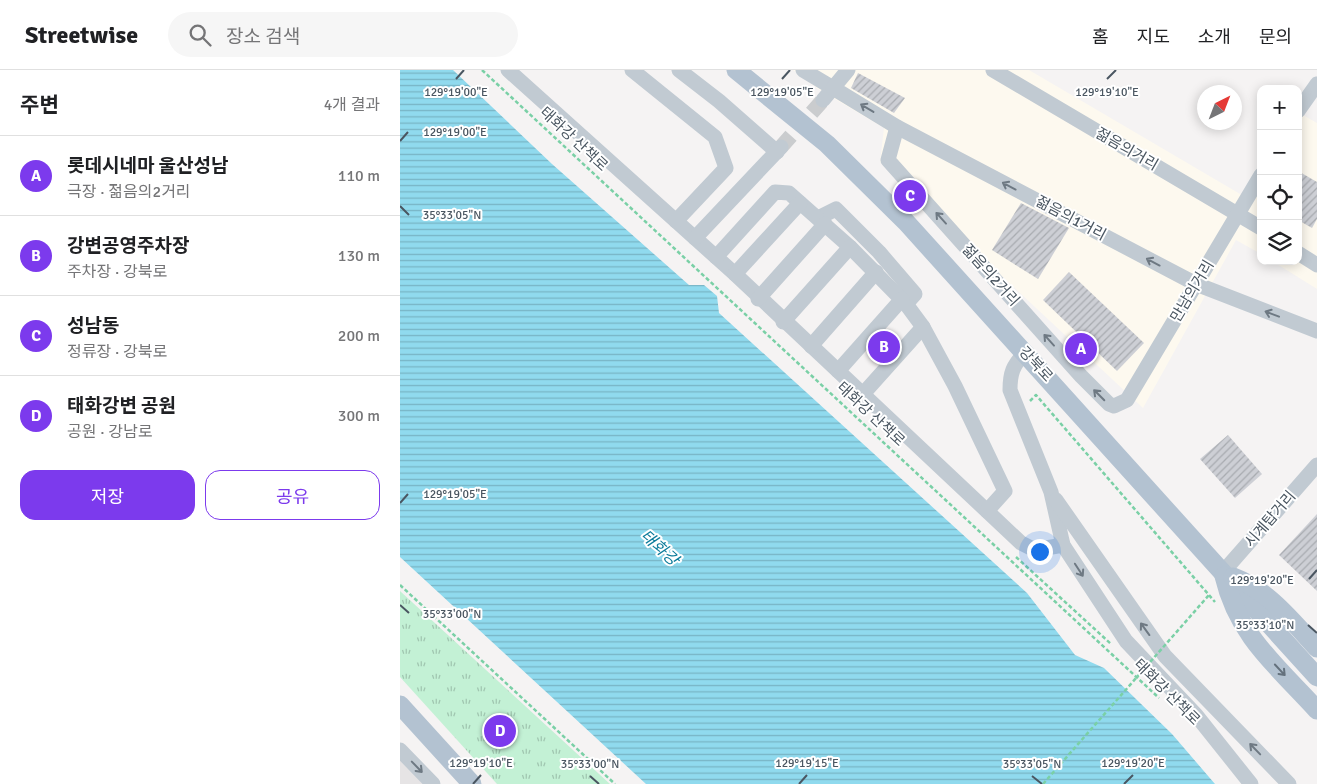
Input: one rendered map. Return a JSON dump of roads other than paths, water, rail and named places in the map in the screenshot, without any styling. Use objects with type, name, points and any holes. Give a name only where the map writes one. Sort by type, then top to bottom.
[{"type":"main road","name":"강북로","points":[[736,70],[827,144],[867,182],[1062,393],[1317,677]]},
{"type":"main road","points":[[1223,572],[1243,580],[1279,607],[1317,648]]},
{"type":"main road","points":[[1223,572],[1228,596],[1247,634],[1317,710]]},
{"type":"main road","points":[[400,705],[472,784]]},
{"type":"street","points":[[508,70],[735,274],[758,299],[838,371],[1020,543],[1035,550],[1063,545]]},
{"type":"street","points":[[632,70],[715,137],[726,168],[676,220]]},
{"type":"street","points":[[679,70],[779,150],[695,238]]},
{"type":"street","points":[[803,70],[828,94],[848,70]]},
{"type":"street","name":"젊음의거리","points":[[993,70],[1257,226]]},
{"type":"street","points":[[1302,106],[1314,92]]},
{"type":"street","name":"젊음의1거리","points":[[828,94],[897,127],[1196,284],[1317,332]]},
{"type":"street","name":"젊음의2거리","points":[[897,127],[888,160],[1081,376],[1109,404],[1121,404]]},
{"type":"street","name":"만남의거리","points":[[1121,404],[1127,400],[1257,182]]},
{"type":"street","points":[[716,257],[775,192],[789,193],[850,247],[904,301],[923,327],[954,386],[1005,491],[987,511]]},
{"type":"street","points":[[735,274],[800,203]]},
{"type":"street","points":[[758,299],[821,221],[836,209],[880,252],[915,294],[904,301],[838,371]]},
{"type":"street","points":[[783,322],[850,247]]},
{"type":"street","points":[[1302,255],[1317,264]]},
{"type":"street","points":[[811,346],[876,272]]},
{"type":"street","points":[[862,394],[923,327]]},
{"type":"street","points":[[1025,353],[1014,364],[1010,376],[1010,390],[1051,492],[1063,545],[1126,641],[1196,715],[1251,784]]},
{"type":"street","points":[[1062,393],[1081,376]]},
{"type":"street","name":"시계탑거리","points":[[1223,572],[1317,467]]},
{"type":"street","points":[[1051,492],[1165,656],[1289,784]]},
{"type":"street","points":[[400,750],[433,784]]},
{"type":"water","name":"태화강","points":[[400,70],[453,70],[552,164],[689,285],[704,285],[717,296],[719,313],[1027,593],[1075,655],[1104,668],[1172,734],[1215,784],[646,784],[400,557]]},
{"type":"tunnel","points":[[781,147],[823,100]]},
{"type":"place","name":"성남동","points":[[910,196]]},
{"type":"place","name":"강변공영주차장","points":[[884,347]]},
{"type":"place","name":"롯데시네마 울산성남","points":[[1081,349]]},
{"type":"place","name":"태화강변 공원","points":[[500,731]]}]
